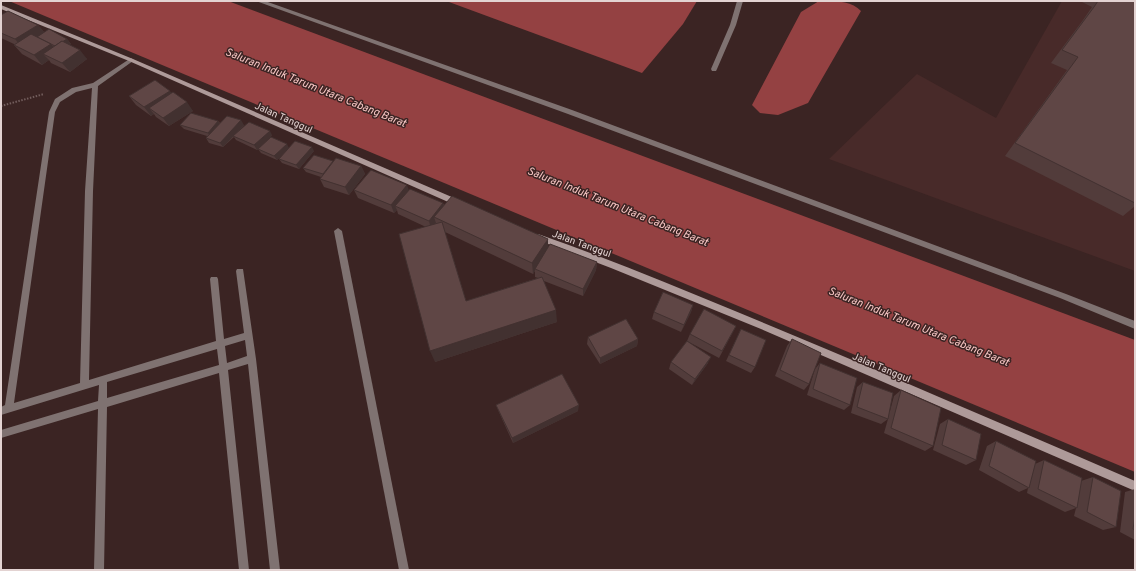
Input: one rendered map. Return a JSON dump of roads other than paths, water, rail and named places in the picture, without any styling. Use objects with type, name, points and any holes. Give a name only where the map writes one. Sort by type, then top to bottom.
[{"type":"street","points":[[259,1],[570,112],[1063,296],[1135,325]]},
{"type":"street","points":[[714,69],[733,26],[740,1]]},
{"type":"street","name":"Jalan Tanggul","points":[[1,7],[131,60],[464,206]]},
{"type":"street","points":[[131,60],[95,85],[74,90],[57,101],[52,112],[5,410],[249,335]]},
{"type":"street","points":[[84,386],[89,199],[95,85]]},
{"type":"street","points":[[338,231],[404,570]]},
{"type":"street","name":"Jalan Tanggul","points":[[531,234],[632,272],[710,304],[1135,486]]},
{"type":"street","points":[[240,271],[252,359],[275,570]]},
{"type":"street","points":[[214,279],[244,570]]},
{"type":"street","points":[[1,434],[102,402],[252,359]]},
{"type":"street","points":[[99,570],[103,380]]},
{"type":"water","name":"Saluran Induk Tarum Utara Cabang Barat","points":[[9,1],[228,1],[1135,340],[1135,472]]},
{"type":"water","points":[[697,1],[683,24],[642,73],[449,2]]},
{"type":"water","points":[[819,1],[836,1],[847,3],[857,7],[861,11],[808,103],[778,115],[760,113],[752,105],[801,12]]}]
